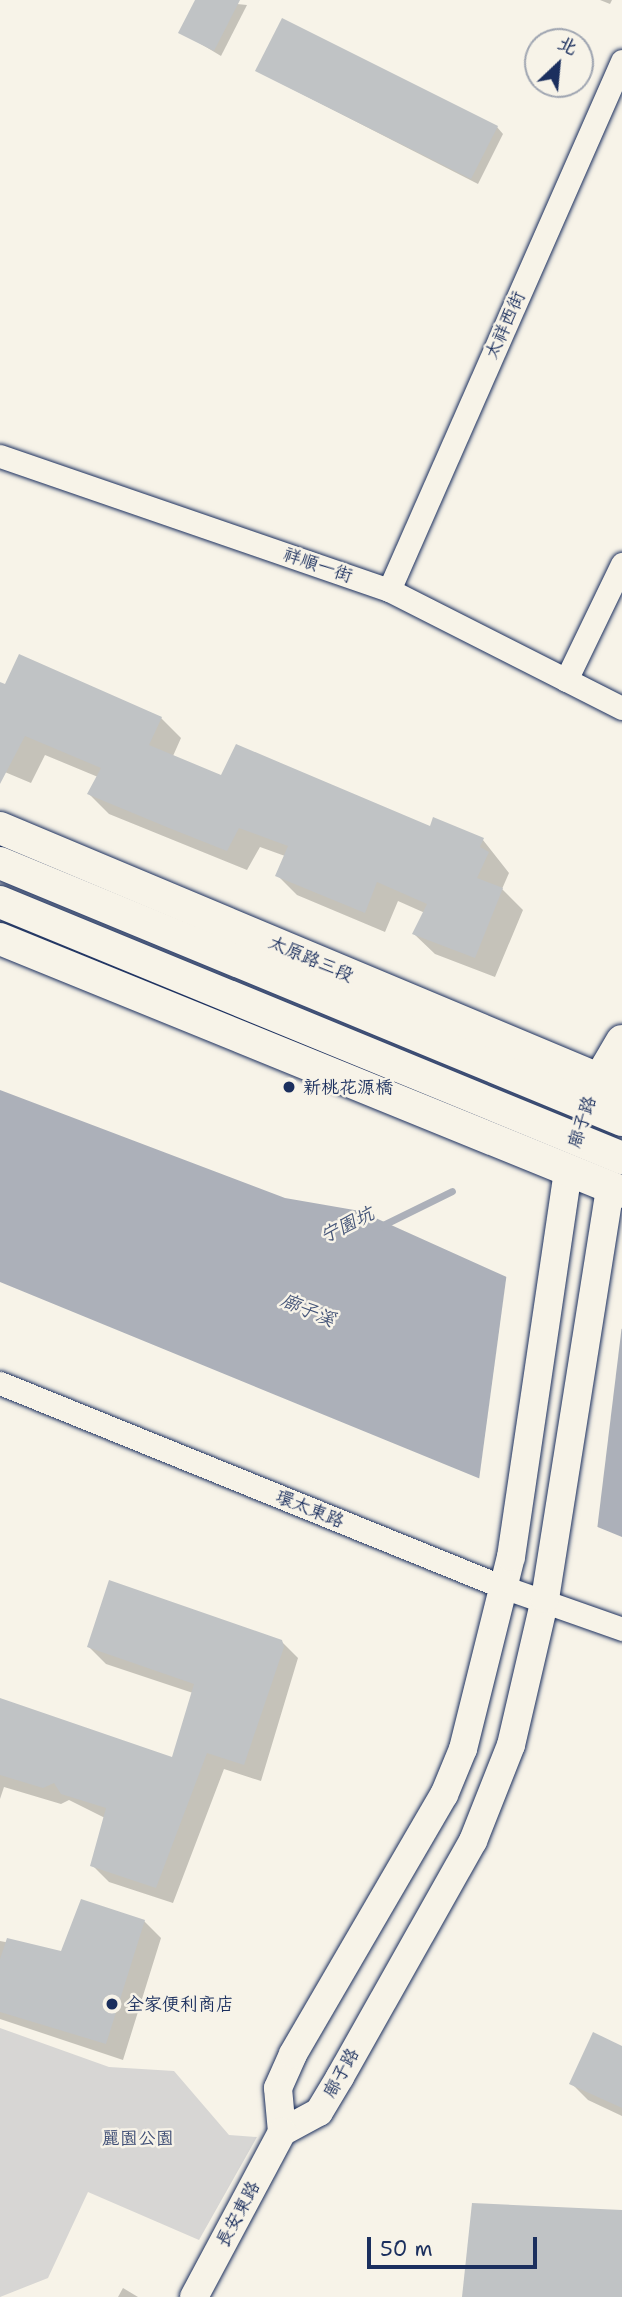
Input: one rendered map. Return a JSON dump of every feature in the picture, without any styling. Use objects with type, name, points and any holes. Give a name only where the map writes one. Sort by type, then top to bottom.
[{"type":"main road","name":"太原路三段","points":[[0,828],[601,1091],[622,1120]]},
{"type":"main road","name":"太原路三段","points":[[0,863],[601,1091]]},
{"type":"main road","points":[[0,902],[572,1155]]},
{"type":"main road","points":[[0,939],[572,1155],[619,1167]]},
{"type":"main road","name":"廍子路","points":[[572,1155],[622,1041]]},
{"type":"street","name":"太祥西街","points":[[389,590],[622,61]]},
{"type":"street","name":"祥順一街","points":[[0,456],[389,590],[622,709]]},
{"type":"street","points":[[566,680],[622,564]]},
{"type":"street","name":"廍子路","points":[[503,1587],[510,1557],[572,1155]]},
{"type":"street","points":[[547,1586],[604,1222],[619,1167]]},
{"type":"street","name":"環太東路","points":[[0,1383],[503,1587],[547,1586],[622,1629]]},
{"type":"street","name":"廍子路","points":[[282,2132],[319,2112],[473,1841],[511,1745],[547,1586]]},
{"type":"street","points":[[282,2132],[278,2088],[293,2054],[453,1772],[503,1587]]},
{"type":"street","name":"長安東路","points":[[194,2297],[282,2132]]},
{"type":"green space","name":"麗園公園","points":[[0,2028],[109,2067],[174,2071],[229,2135],[257,2137],[199,2240],[88,2192],[48,2278],[0,2297]]},
{"type":"water","name":"廍子溪","points":[[0,1090],[285,1198],[360,1211],[622,1329],[622,1537],[0,1282]]},
{"type":"pier","points":[[507,1272],[622,1325],[597,1530],[479,1480]]},
{"type":"building","points":[[195,0],[240,0],[214,51],[178,33]]},
{"type":"building","points":[[282,18],[498,126],[471,179],[255,71]]},
{"type":"building","points":[[19,654],[162,717],[149,745],[221,775],[236,744],[430,826],[433,817],[484,838],[480,847],[489,852],[477,878],[503,888],[475,958],[412,934],[427,904],[377,882],[365,913],[275,876],[288,846],[239,828],[227,851],[87,794],[101,768],[25,736],[0,784],[0,682],[5,684]]},
{"type":"building","points":[[109,1580],[282,1640],[284,1647],[244,1765],[207,1753],[156,1888],[90,1866],[106,1808],[61,1794],[54,1783],[43,1788],[0,1775],[0,1698],[172,1757],[194,1684],[87,1647]]},
{"type":"building","points":[[81,1899],[145,1920],[106,2044],[0,2012],[0,1959],[7,1938],[61,1951]]},
{"type":"building","points":[[593,2032],[622,2046],[622,2108],[569,2084]]},
{"type":"building","points":[[472,2203],[622,2210],[622,2297],[462,2297]]},
{"type":"waterway","name":"宁園坑","points":[[381,1226],[452,1191]]},
{"type":"place","name":"新桃花源橋","points":[[289,1087]]},
{"type":"place","name":"全家便利商店","points":[[112,2004]]}]
